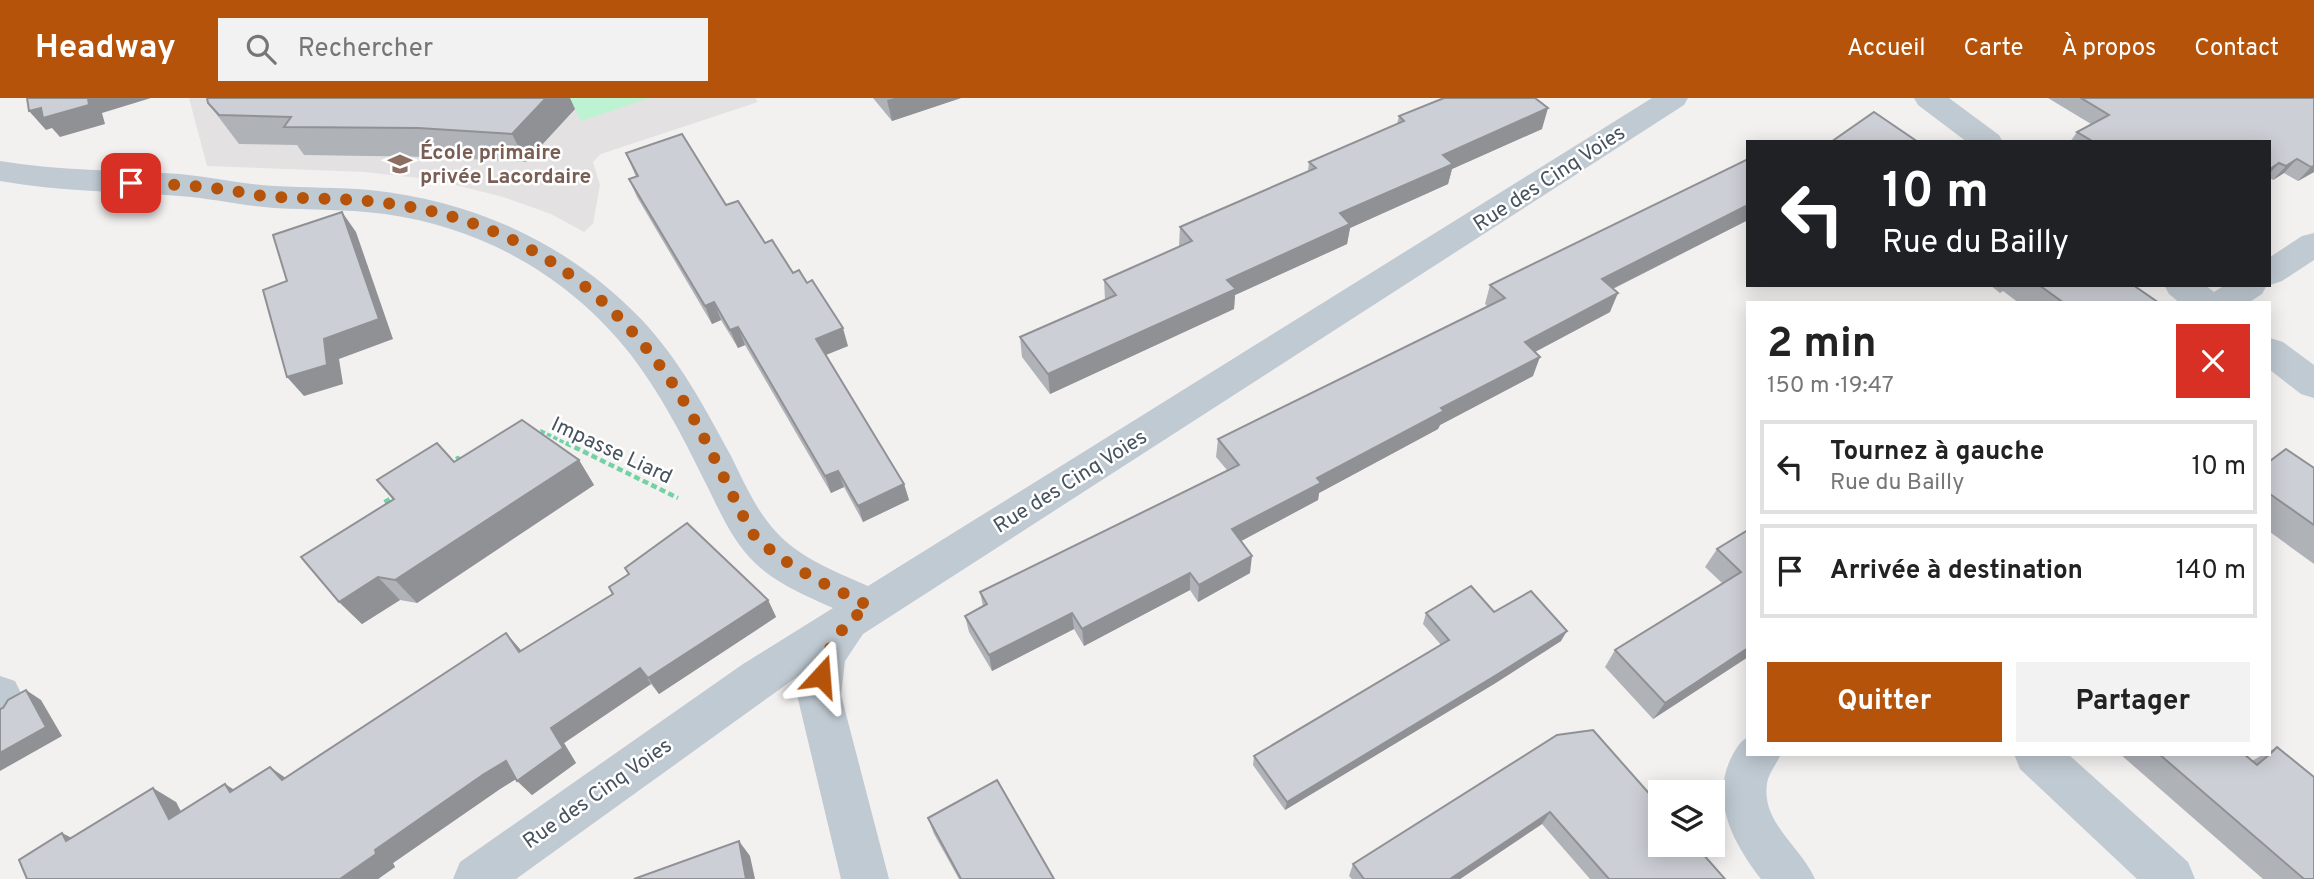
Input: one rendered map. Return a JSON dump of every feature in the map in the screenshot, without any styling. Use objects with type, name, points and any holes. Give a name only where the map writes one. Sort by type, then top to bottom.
[{"type":"street","name":"Rue des Cinq Voies","points":[[477,879],[758,678],[1398,275],[1673,98]]},
{"type":"street","points":[[1929,98],[1985,140]]},
{"type":"street","points":[[4,176],[198,187],[270,197],[382,202],[464,219],[519,241],[572,275],[650,352],[686,408],[752,533],[770,552],[860,613],[825,656],[819,695],[865,879]]},
{"type":"street","points":[[2271,272],[2314,244]]},
{"type":"street","points":[[2184,287],[2201,301]]},
{"type":"street","points":[[2226,301],[2247,287]]},
{"type":"street","points":[[2271,355],[2314,384]]},
{"type":"street","points":[[1757,756],[1749,764],[1744,784],[1748,813],[1768,853],[1791,879]]},
{"type":"street","points":[[2038,756],[2171,879]]},
{"type":"path","name":"Impasse Liard","points":[[530,439],[541,431],[752,533]]},
{"type":"path","points":[[436,471],[458,458],[466,466]]},
{"type":"path","points":[[395,517],[383,503],[404,490]]},
{"type":"shaded area","name":"École primaire privée Lacordaire","points":[[189,98],[755,98],[758,102],[601,154],[593,162],[600,185],[593,224],[584,232],[551,214],[503,197],[436,180],[365,172],[207,166]]},
{"type":"green space","points":[[569,98],[650,98],[581,121]]},
{"type":"building","points":[[27,98],[88,98],[89,105],[43,118],[41,108],[29,111]]},
{"type":"building","points":[[207,98],[546,98],[512,134],[418,128],[284,127],[291,117],[219,115]]},
{"type":"building","points":[[1444,98],[1535,98],[1548,108],[1443,155],[1453,164],[1340,213],[1350,224],[1227,280],[1236,289],[1048,374],[1020,337],[1116,295],[1104,280],[1192,241],[1180,227],[1316,168],[1309,162],[1404,121],[1399,116]]},
{"type":"building","points":[[2081,98],[2314,98],[2314,166],[2297,159],[2286,166],[2279,163],[2271,168],[2271,140],[2091,140],[2077,132],[2109,115]]},
{"type":"building","points":[[1874,112],[1915,140],[1834,140]]},
{"type":"building","points":[[682,134],[726,205],[738,201],[765,243],[772,240],[793,273],[799,270],[807,283],[812,280],[843,328],[816,339],[904,484],[858,506],[838,471],[825,476],[738,327],[730,330],[714,302],[705,306],[629,179],[638,176],[626,153]]},
{"type":"building","points":[[1746,160],[1746,206],[1602,279],[1618,293],[1525,342],[1540,357],[1441,408],[1444,411],[1317,478],[1321,483],[1232,529],[1252,556],[1199,585],[1190,573],[1082,629],[1072,613],[989,655],[965,616],[987,604],[980,592],[1239,465],[1218,439],[1505,298],[1490,285]]},
{"type":"building","points":[[342,212],[379,319],[324,339],[327,365],[287,377],[263,290],[287,281],[273,235]]},
{"type":"building","points":[[2042,287],[2136,287],[2156,301],[2061,301]]},
{"type":"building","points":[[522,420],[579,460],[395,580],[378,577],[339,602],[301,557],[394,499],[377,480],[437,443],[454,462]]},
{"type":"building","points":[[2286,449],[2314,468],[2314,525],[2271,495],[2271,460]]},
{"type":"building","points":[[687,523],[768,600],[648,678],[640,668],[551,728],[563,748],[517,781],[506,761],[375,850],[376,854],[340,879],[27,879],[19,860],[62,833],[66,841],[153,788],[169,819],[225,784],[230,792],[270,767],[282,780],[506,633],[519,652],[613,594],[609,587],[629,574],[625,568]]},
{"type":"building","points":[[1746,531],[1746,649],[1665,703],[1615,650],[1741,572],[1717,549]]},
{"type":"building","points":[[1471,586],[1494,612],[1531,591],[1567,631],[1287,802],[1254,756],[1449,640],[1426,613]]},
{"type":"building","points":[[26,690],[46,727],[0,753],[0,709],[8,700]]},
{"type":"building","points":[[1593,730],[1648,792],[1648,857],[1706,857],[1725,879],[1609,879],[1550,812],[1450,879],[1364,879],[1353,864],[1557,735]]},
{"type":"building","points":[[2277,747],[2314,777],[2314,879],[2304,879],[2161,756],[2246,756],[2257,765],[2267,756],[2271,756]]},
{"type":"building","points":[[997,780],[1054,879],[961,879],[928,818]]},
{"type":"building","points":[[739,841],[746,879],[634,879]]},
{"type":"place","name":"École primaire privée Lacordaire","points":[[400,164]]},
{"type":"route","points":[[131,183],[198,187],[270,197],[382,202],[410,206],[493,229],[543,254],[563,268],[626,326],[668,377],[752,533],[770,552],[790,565],[869,606],[851,619],[837,636],[825,656],[821,676]]}]
